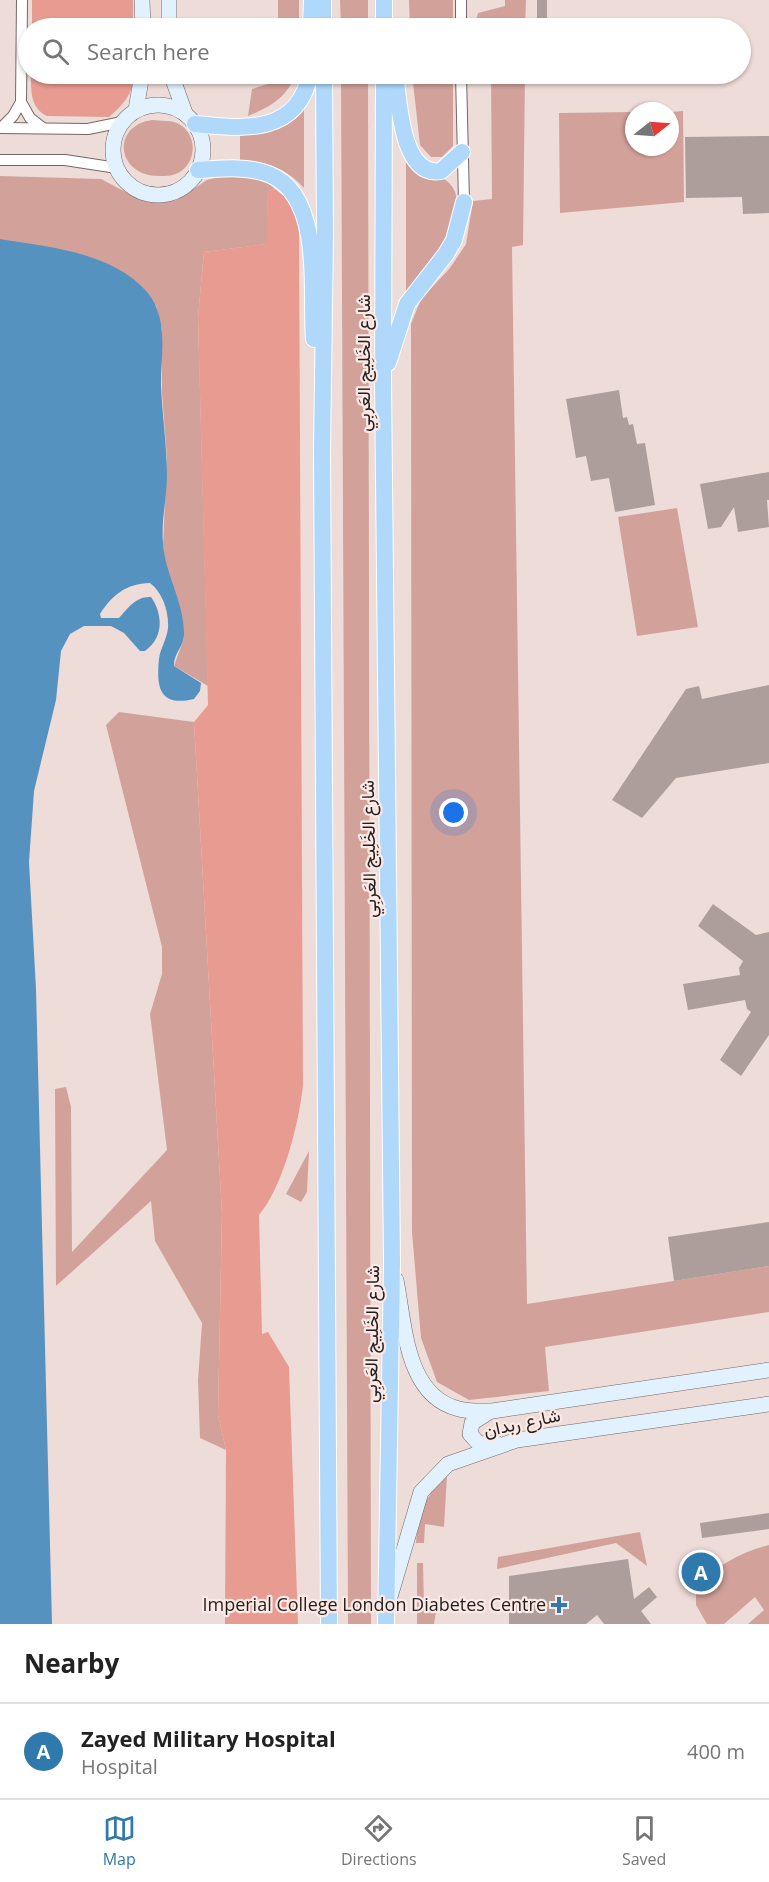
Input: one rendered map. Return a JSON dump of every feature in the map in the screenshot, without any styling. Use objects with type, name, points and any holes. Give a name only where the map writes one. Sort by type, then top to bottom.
[{"type":"highway","points":[[311,18],[312,0]]},
{"type":"highway","points":[[323,0],[323,18]]},
{"type":"highway","points":[[190,118],[251,128],[276,121],[287,115],[308,84]]},
{"type":"highway","points":[[324,84],[322,451],[329,1624]]},
{"type":"highway","name":"شارع الخَلِيج العَربِي","points":[[384,84],[383,381],[393,1262],[386,1618]]},
{"type":"highway","points":[[396,84],[406,140],[416,163],[428,171],[441,171],[462,152]]},
{"type":"highway","points":[[198,170],[237,168],[265,172],[287,185],[304,212],[309,234],[322,451]]},
{"type":"highway","points":[[383,381],[407,303],[446,254],[454,240],[464,202]]},
{"type":"main road","points":[[142,0],[142,18]]},
{"type":"main road","points":[[169,0],[169,18]]},
{"type":"main road","points":[[136,110],[140,84]]},
{"type":"main road","points":[[175,84],[203,147],[198,170],[181,189],[157,195],[133,188],[117,168],[113,144],[122,122],[136,110],[161,104],[190,118]]},
{"type":"main road","name":"شارع ربدان","points":[[393,1262],[412,1359],[425,1387],[435,1398],[460,1410],[492,1411],[769,1370]]},
{"type":"main road","name":"شارع ربدان","points":[[386,1618],[415,1506],[429,1481],[448,1464],[517,1440],[769,1404]]},
{"type":"main road","points":[[492,1411],[472,1423],[472,1438],[486,1444],[517,1440]]},
{"type":"street","points":[[22,0],[22,18]]},
{"type":"street","points":[[461,0],[461,18]]},
{"type":"street","points":[[1,128],[13,116],[21,102],[21,84]]},
{"type":"street","points":[[461,84],[464,202]]},
{"type":"street","points":[[21,102],[30,118],[43,128]]},
{"type":"street","points":[[1,128],[96,128],[122,122]]},
{"type":"street","points":[[0,160],[65,160],[117,168]]},
{"type":"shaded area","points":[[32,0],[133,0],[133,18],[32,18]]},
{"type":"shaded area","points":[[278,0],[299,0],[299,18],[278,18]]},
{"type":"shaded area","points":[[340,0],[368,0],[368,18],[341,18]]},
{"type":"shaded area","points":[[409,0],[453,0],[453,18],[410,18]]},
{"type":"shaded area","points":[[505,0],[526,0],[525,18],[477,18],[478,13],[505,6]]},
{"type":"shaded area","points":[[32,84],[132,84],[127,98],[109,117],[47,116],[37,108]]},
{"type":"shaded area","points":[[268,84],[291,84],[277,100],[248,116],[252,89]]},
{"type":"shaded area","points":[[341,84],[368,84],[371,1624],[348,1624]]},
{"type":"shaded area","points":[[413,84],[453,84],[453,146],[442,157],[431,157],[420,145]]},
{"type":"shaded area","points":[[491,84],[525,84],[523,245],[512,247],[527,1304],[769,1266],[769,1312],[545,1347],[549,1391],[469,1400],[437,1382],[421,1338],[412,1232],[411,324],[421,299],[450,268],[466,244],[473,201],[492,199]]},
{"type":"shaded area","points":[[304,108],[304,188],[275,167],[240,160],[240,136],[277,128]]},
{"type":"shaded area","points":[[679,111],[683,111],[684,202],[560,213],[559,113],[625,112],[625,156],[679,156]]},
{"type":"shaded area","points":[[152,120],[179,124],[190,135],[192,156],[189,163],[178,173],[165,176],[146,174],[135,169],[127,160],[124,151],[129,131],[139,124]]},
{"type":"shaded area","points":[[406,153],[434,170],[448,182],[457,199],[457,210],[452,231],[442,251],[406,294]]},
{"type":"shaded area","points":[[234,173],[265,180],[275,189],[268,191],[267,244],[204,252],[198,317],[208,686],[174,666],[184,638],[179,604],[165,563],[163,545],[167,458],[162,394],[162,330],[156,305],[0,265],[0,176],[101,179],[135,197],[165,202],[177,200],[207,180]]},
{"type":"shaded area","points":[[275,189],[293,203],[299,231],[303,1085],[298,1117],[282,1172],[268,1203],[259,1215],[262,1334],[268,1332],[289,1367],[298,1624],[225,1624],[226,1450],[218,1415],[222,1213],[194,722],[208,705],[198,317],[204,252],[266,244],[268,191]]},
{"type":"shaded area","points":[[677,508],[698,627],[637,636],[618,517]]},
{"type":"shaded area","points":[[119,712],[194,722],[222,1213],[218,1415],[226,1450],[200,1438],[198,1380],[202,1323],[155,1241],[151,1201],[56,1286],[55,1089],[66,1087],[71,1107],[72,1252],[167,1150],[150,1014],[162,974],[162,947],[106,725]]},
{"type":"shaded area","points":[[309,1151],[307,1192],[301,1202],[286,1194]]},
{"type":"shaded area","points":[[447,1476],[444,1527],[425,1524],[424,1543],[416,1543],[424,1506],[433,1490]]},
{"type":"shaded area","points":[[640,1532],[647,1566],[616,1543],[497,1569],[498,1557]]},
{"type":"shaded area","points":[[769,1545],[769,1624],[748,1624],[764,1610],[755,1597],[724,1624],[707,1624],[696,1605],[696,1585],[730,1561]]},
{"type":"shaded area","points":[[417,1563],[423,1563],[424,1610],[436,1612],[434,1624],[417,1624]]},
{"type":"water","points":[[0,239],[59,249],[98,260],[133,279],[154,302],[162,336],[161,384],[167,475],[163,543],[167,566],[181,612],[184,636],[174,666],[201,683],[200,691],[194,699],[183,701],[167,698],[158,679],[160,655],[168,628],[164,603],[155,587],[150,583],[134,585],[121,591],[105,607],[100,614],[101,618],[119,618],[141,598],[151,597],[158,611],[160,626],[156,639],[145,651],[140,651],[124,633],[111,626],[84,626],[70,634],[61,651],[56,700],[34,791],[29,862],[36,989],[52,1624],[0,1624]]},
{"type":"building","points":[[537,0],[547,0],[547,18],[537,18]]},
{"type":"building","points":[[769,136],[769,213],[743,214],[742,197],[686,198],[685,137]]},
{"type":"building","points":[[619,390],[623,418],[627,417],[629,425],[633,424],[637,444],[645,443],[655,505],[615,512],[609,478],[591,481],[586,456],[576,458],[566,399]]},
{"type":"building","points":[[769,472],[769,500],[767,500],[769,527],[738,532],[734,507],[721,527],[708,529],[700,484]]},
{"type":"building","points":[[769,685],[769,763],[676,778],[642,818],[612,800],[686,689],[699,686],[702,699]]},
{"type":"building","points":[[713,904],[756,935],[769,932],[769,1035],[741,1076],[720,1060],[751,1012],[747,1009],[745,1000],[688,1010],[683,984],[740,975],[739,968],[743,961],[698,926]]},
{"type":"building","points":[[769,1222],[769,1266],[674,1281],[668,1237]]},
{"type":"building","points":[[769,1513],[769,1529],[702,1538],[700,1523]]},
{"type":"building","name":"Imperial College London Diabetes Centre","points":[[628,1559],[634,1599],[649,1587],[657,1597],[641,1611],[651,1624],[604,1624],[597,1615],[586,1624],[509,1624],[509,1576]]},
{"type":"place","name":"Zayed Military Hospital","points":[[701,1572]]},
{"type":"place","name":"Imperial College London Diabetes Centre","points":[[559,1605]]}]
